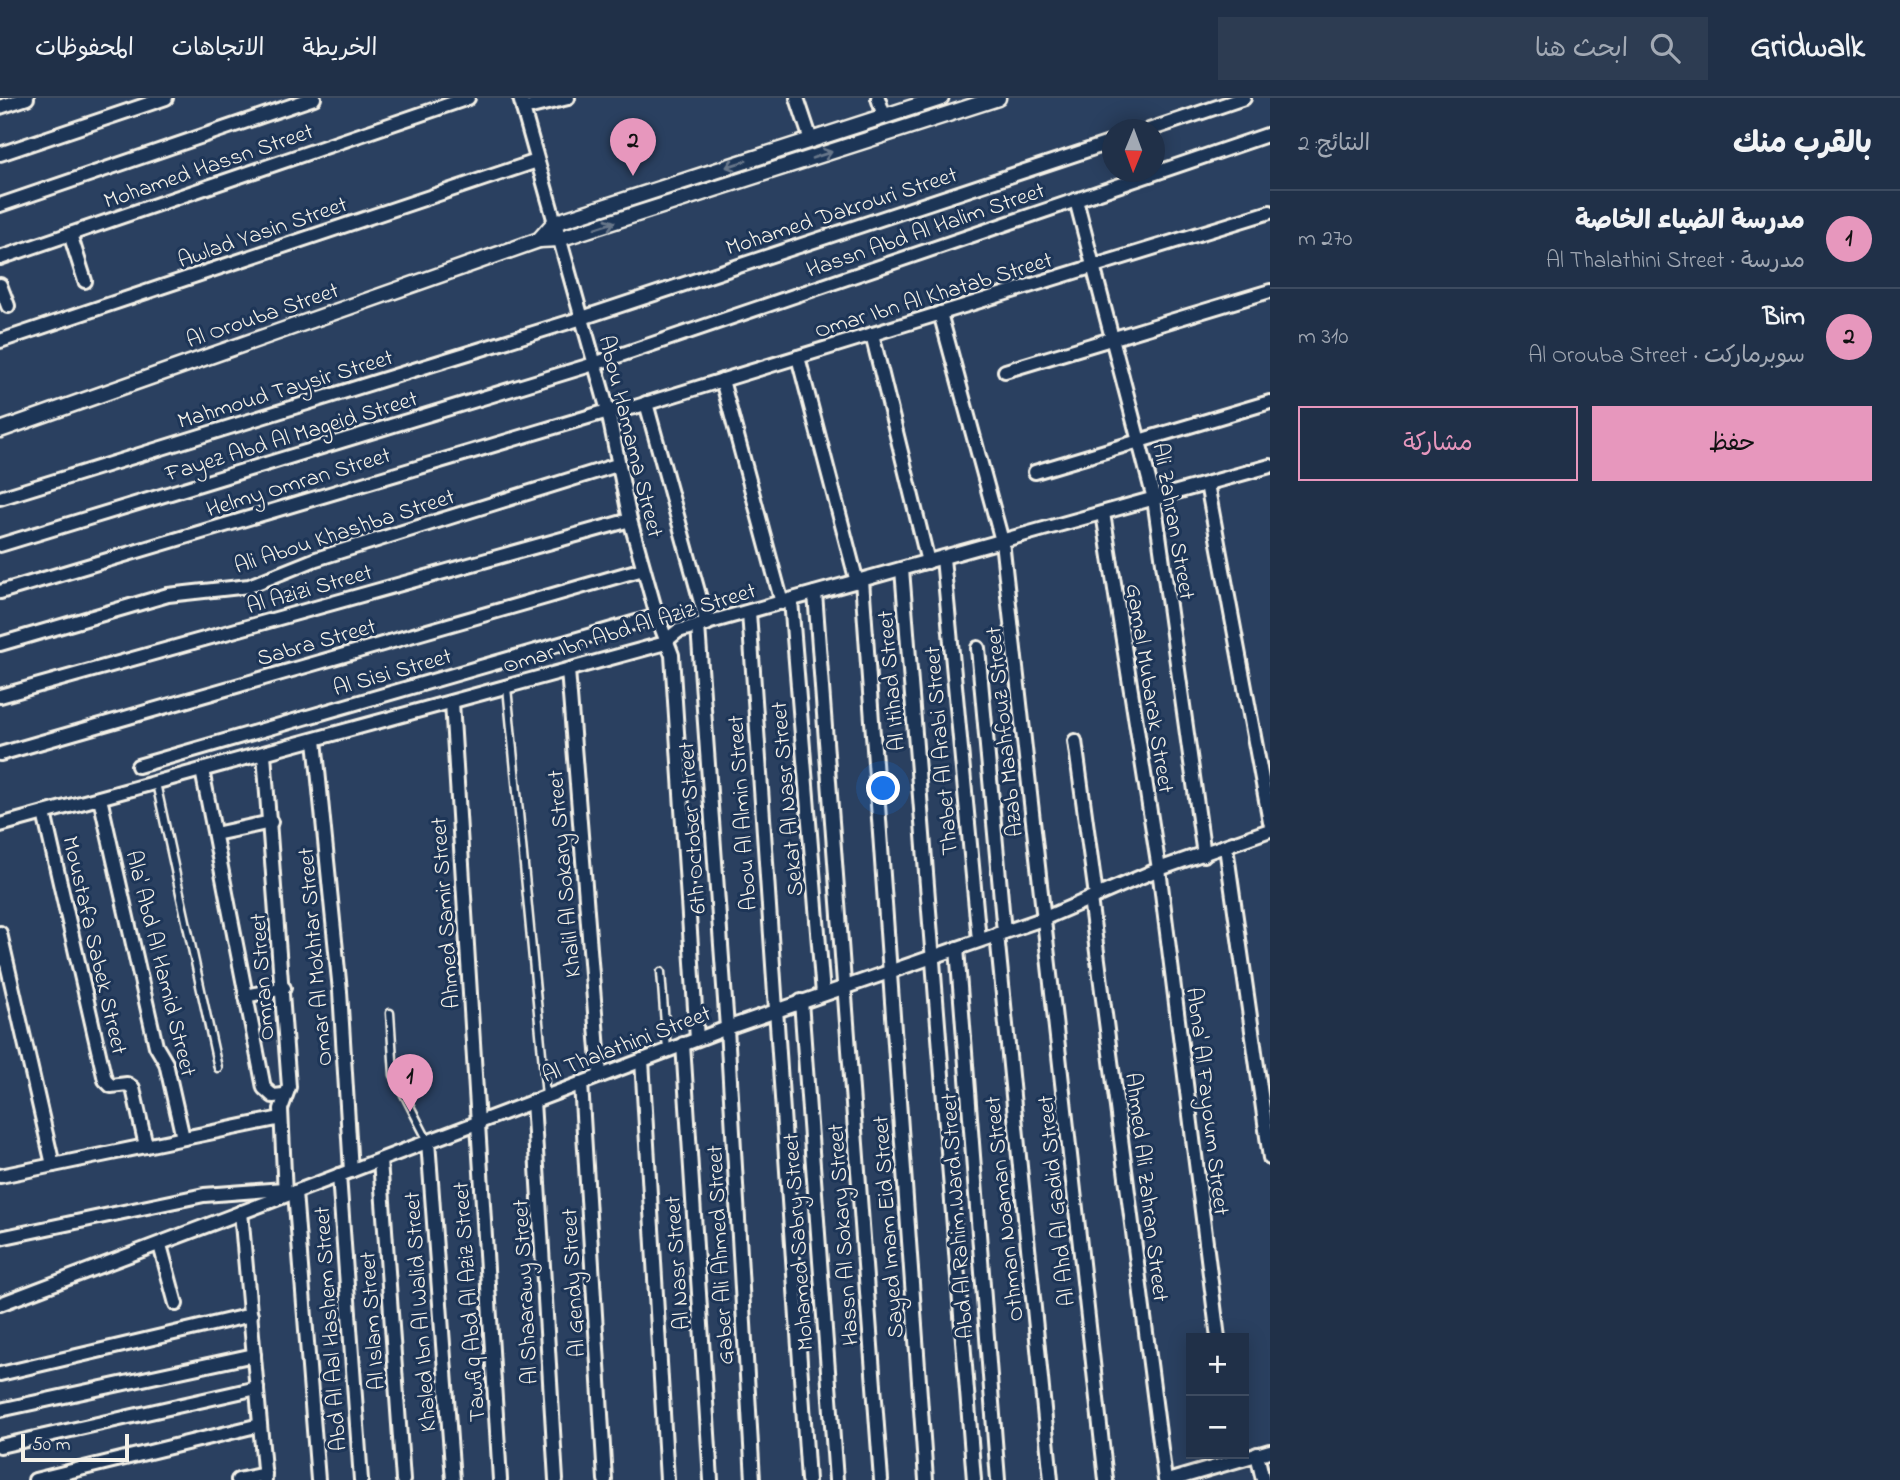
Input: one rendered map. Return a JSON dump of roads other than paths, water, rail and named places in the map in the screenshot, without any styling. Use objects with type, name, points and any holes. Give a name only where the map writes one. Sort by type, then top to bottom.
[{"type":"street","points":[[0,107],[27,98]]},
{"type":"street","points":[[0,154],[166,98]]},
{"type":"street","points":[[0,205],[314,98]]},
{"type":"street","name":"Mohamed Hassn Street","points":[[0,258],[468,98]]},
{"type":"street","points":[[521,103],[568,98]]},
{"type":"street","points":[[797,98],[811,140]]},
{"type":"street","points":[[878,98],[884,116]]},
{"type":"street","points":[[554,223],[941,98]]},
{"type":"street","name":"Al Orouba Street","points":[[0,430],[539,240],[559,239],[998,98]]},
{"type":"street","points":[[1165,125],[1244,98]]},
{"type":"street","name":"Abou Hamama Street","points":[[521,103],[608,411],[617,465],[643,569],[673,663],[697,1039]]},
{"type":"street","name":"Hassn Abd Al Halim Street","points":[[594,365],[1270,134]]},
{"type":"street","name":"Mohamed Dakrouri Street","points":[[582,318],[1102,145]]},
{"type":"street","name":"Awlad Yasin Street","points":[[0,341],[537,161]]},
{"type":"street","name":"Ali Zahran Street","points":[[1076,200],[1154,499],[1204,855]]},
{"type":"street","name":"Omar Ibn Al Khatab Street","points":[[608,411],[646,404],[1270,212]]},
{"type":"street","name":"Al Orouba Street","points":[[539,240],[554,223]]},
{"type":"street","points":[[70,234],[85,281]]},
{"type":"street","points":[[0,285],[8,306]]},
{"type":"street","points":[[1005,371],[1270,291]]},
{"type":"street","name":"Azab Maahfouz Street","points":[[940,313],[1002,541],[1045,918]]},
{"type":"street","name":"Mahmoud Taysir Street","points":[[0,498],[582,318]]},
{"type":"street","points":[[872,334],[928,562]]},
{"type":"street","name":"Sayed Imam Eid Street","points":[[798,357],[860,581],[926,1480]]},
{"type":"street","name":"Fayez Abd Al Mageid Street","points":[[0,545],[594,365]]},
{"type":"street","name":"Sekat Al Nasr Street","points":[[722,380],[787,601],[823,994]]},
{"type":"street","points":[[1035,472],[1270,402]]},
{"type":"street","name":"6th October Street","points":[[646,404],[703,625],[727,1028]]},
{"type":"street","name":"Helmy Omran Street","points":[[0,592],[608,411]]},
{"type":"street","name":"Ali Abou Khashba Street","points":[[0,645],[168,595],[249,586],[316,559],[617,465]]},
{"type":"street","name":"Omar Ibn Abd Al Aziz Street","points":[[0,825],[568,670],[666,642],[678,631],[1270,467]]},
{"type":"street","points":[[1207,484],[1270,822]]},
{"type":"street","name":"Gamal Mubarak Street","points":[[1103,513],[1159,869]]},
{"type":"street","name":"Al Azizi Street","points":[[0,696],[630,520]]},
{"type":"street","name":"Thabet Al Arabi Street","points":[[943,558],[979,940]]},
{"type":"street","name":"Sabra Street","points":[[0,754],[643,569]]},
{"type":"street","name":"Al Itihad Street","points":[[902,569],[974,1480]]},
{"type":"street","name":"Hassn Al Sokary Street","points":[[816,593],[881,1480]]},
{"type":"street","name":"Abou Al Almin Street","points":[[748,612],[808,1480]]},
{"type":"street","name":"Al Sisi Street","points":[[138,766],[657,617]]},
{"type":"street","name":"Othman Noaman Street","points":[[978,648],[1051,1480]]},
{"type":"street","name":"Khalil Al Sokary Street","points":[[568,670],[600,1076]]},
{"type":"street","name":"Ahmed Samir Street","points":[[452,702],[478,1122]]},
{"type":"street","name":"Omar Al Mokhtar Street","points":[[315,740],[340,991],[345,1173]]},
{"type":"street","name":"Ahmed Ali Zahran Street","points":[[1075,741],[1165,1480]]},
{"type":"street","name":"Omran Street","points":[[264,754],[284,988],[289,1087],[284,1095],[281,1118],[288,1192]]},
{"type":"street","points":[[201,770],[264,1088],[273,1096],[284,1095]]},
{"type":"street","name":"Ala' Abd Al Hamid Street","points":[[100,798],[156,1046],[166,1063],[183,1138]]},
{"type":"street","name":"Moustafa Sabek Street","points":[[44,813],[105,1080],[111,1086],[127,1084],[133,1088],[145,1146]]},
{"type":"street","points":[[215,834],[271,822]]},
{"type":"street","name":"Al Thalathini Street","points":[[0,1304],[160,1245],[288,1192],[380,1160],[683,1044],[1045,918],[1159,869],[1270,830]]},
{"type":"street","points":[[1226,847],[1270,1158]]},
{"type":"street","name":"Abna' Al Fayoum Street","points":[[1159,869],[1217,1333]]},
{"type":"street","name":"Al Ahd Al Gadid Street","points":[[1045,918],[1106,1480]]},
{"type":"street","points":[[0,933],[53,1165]]},
{"type":"street","name":"Abd Al Rahim Ward Street","points":[[957,948],[998,1480]]},
{"type":"street","points":[[246,996],[284,988]]},
{"type":"street","name":"Mohamed Sabry Street","points":[[801,1002],[836,1480]]},
{"type":"street","name":"Gaber Ali Ahmed Street","points":[[727,1028],[753,1480]]},
{"type":"street","name":"Al Nasr Street","points":[[683,1044],[711,1480]]},
{"type":"street","points":[[642,1060],[667,1480]]},
{"type":"street","name":"Al Gendy Street","points":[[581,1083],[605,1480]]},
{"type":"street","name":"Al Shaarawy Street","points":[[533,1101],[556,1480]]},
{"type":"street","points":[[0,1176],[281,1118]]},
{"type":"street","name":"Tawfiq Abd Al Aziz Street","points":[[478,1122],[500,1480]]},
{"type":"street","name":"Khaled Ibn Al Walid Street","points":[[428,1141],[453,1480]]},
{"type":"street","name":"Al Islam Street","points":[[380,1160],[403,1480]]},
{"type":"street","name":"Abd Al Aal Hashem Street","points":[[345,1173],[360,1480]]},
{"type":"street","points":[[0,1238],[204,1195],[288,1192],[318,1480]]},
{"type":"street","points":[[238,1480],[265,1477],[240,1212]]},
{"type":"street","points":[[160,1245],[176,1304]]},
{"type":"street","points":[[0,1374],[251,1315]]},
{"type":"street","points":[[0,1410],[254,1354]]},
{"type":"street","points":[[0,1447],[257,1388]]},
{"type":"street","points":[[35,1480],[260,1425]]},
{"type":"street","points":[[1263,1453],[1263,1480]]},
{"type":"street","points":[[1171,1480],[1189,1477],[1231,1459]]},
{"type":"lane","points":[[507,687],[547,1096]]},
{"type":"lane","name":"Ala' Abd Al Hamid Street","points":[[156,783],[218,1068]]},
{"type":"lane","points":[[661,972],[667,1050]]},
{"type":"lane","points":[[390,1013],[394,1075],[428,1141]]},
{"type":"place","name":"Bim","points":[[633,176]]},
{"type":"place","name":"مدرسة الضياء الخاصة","points":[[410,1112]]}]
